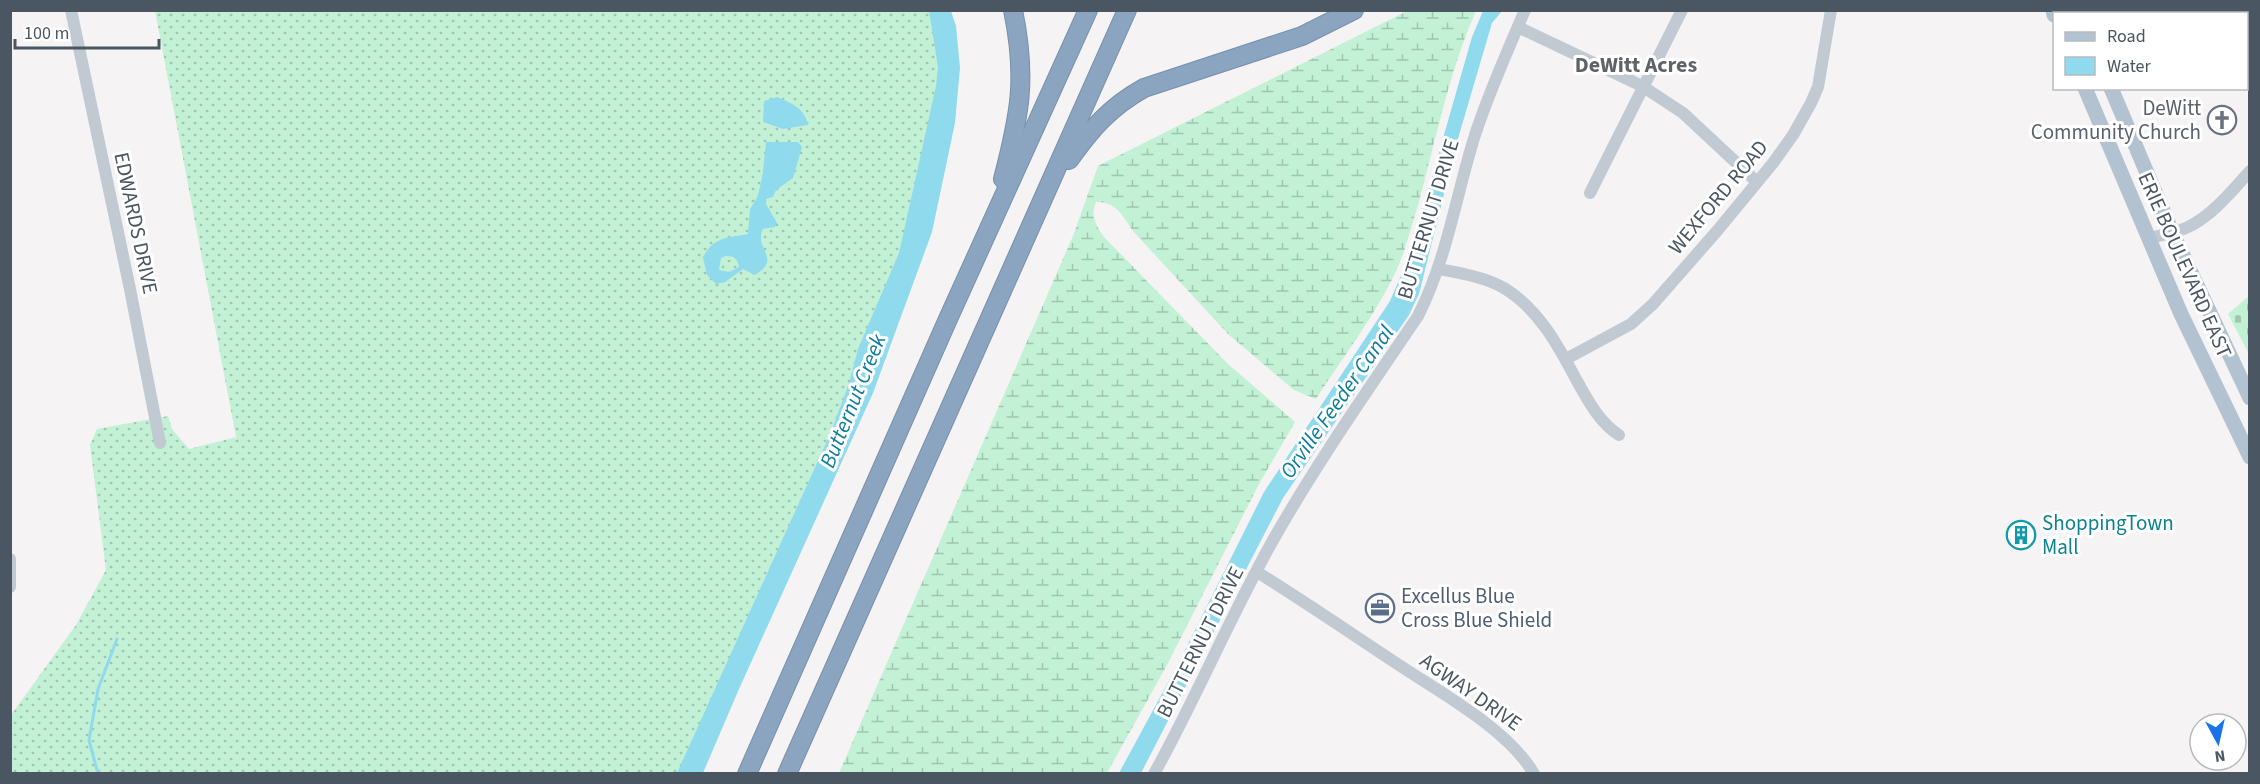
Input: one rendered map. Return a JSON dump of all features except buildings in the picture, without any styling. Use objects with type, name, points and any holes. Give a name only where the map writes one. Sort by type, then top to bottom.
[{"type":"highway","points":[[992,221],[1020,108],[1021,61],[1013,10]]},
{"type":"highway","points":[[747,774],[1088,10]]},
{"type":"highway","points":[[787,774],[1127,10]]},
{"type":"highway","points":[[1047,191],[1101,118],[1129,96],[1155,83],[1302,36],[1354,10]]},
{"type":"main road","name":"ERIE BOULEVARD EAST","points":[[2086,90],[2181,314],[2250,457]]},
{"type":"main road","name":"ERIE BOULEVARD EAST","points":[[2112,90],[2172,232],[2250,398]]},
{"type":"street","name":"EDWARDS DRIVE","points":[[71,10],[160,443]]},
{"type":"street","name":"BUTTERNUT DRIVE","points":[[1154,774],[1298,497],[1418,315],[1438,269],[1475,136],[1494,82],[1525,10]]},
{"type":"street","points":[[1590,193],[1682,10]]},
{"type":"street","name":"WEXFORD ROAD","points":[[1566,359],[1630,324],[1653,304],[1757,182],[1793,135],[1818,87],[1831,10]]},
{"type":"street","points":[[1518,27],[1642,86],[1683,113],[1757,182]]},
{"type":"street","points":[[2150,238],[2187,227],[2228,195],[2250,171]]},
{"type":"street","points":[[1438,269],[1493,283],[1521,300],[1551,335],[1587,399],[1605,424],[1619,435]]},
{"type":"street","points":[[10,559],[10,587]]},
{"type":"street","name":"AGWAY DRIVE","points":[[1257,572],[1441,693],[1509,741],[1524,757],[1534,774]]},
{"type":"green space","points":[[155,11],[935,11],[947,61],[920,228],[693,773],[11,774],[11,715],[76,625],[106,570],[90,445],[97,429],[168,416],[172,429],[189,449],[236,437]]},
{"type":"green space","points":[[1407,11],[1476,11],[1454,69],[1413,221],[1397,269],[1377,307],[1316,399],[1294,390],[1228,334],[1132,230],[1118,210],[1109,204],[1096,202],[1094,207],[1096,224],[1104,237],[1228,364],[1295,422],[1259,484],[1167,665],[1107,773],[839,773],[1073,236],[1098,166]]},
{"type":"green space","points":[[2249,296],[2249,354],[2228,314]]},
{"type":"water","name":"Butternut Creek","points":[[929,11],[951,11],[956,26],[960,68],[955,123],[932,232],[873,393],[703,773],[677,773],[831,432],[849,383],[858,349],[899,253],[936,86],[938,67]]},
{"type":"water","name":"Orville Feeder Canal","points":[[1483,11],[1502,11],[1492,23],[1457,142],[1419,294],[1409,315],[1283,498],[1141,773],[1119,773],[1177,666],[1264,492],[1390,301],[1409,257],[1472,37]]},
{"type":"water","points":[[777,97],[793,104],[801,111],[808,125],[783,129],[763,122],[764,101]]},
{"type":"water","points":[[766,142],[798,142],[802,147],[793,178],[776,190],[773,197],[766,199],[766,204],[777,223],[775,227],[763,229],[761,236],[767,263],[755,275],[743,269],[725,282],[716,284],[707,275],[703,257],[716,242],[748,234],[750,209],[758,196]],"holes":[[[726,256],[737,260],[739,267],[729,272],[719,270],[721,258]]]},
{"type":"waterway","points":[[98,774],[89,740],[98,689],[117,639]]},
{"type":"place","name":"DeWitt Community Church","points":[[2222,120]]},
{"type":"place","name":"ShoppingTown Mall","points":[[2021,535]]},
{"type":"place","name":"Excellus Blue Cross Blue Shield","points":[[1380,608]]},
{"type":"district","name":"DeWitt Acres","points":[[1636,65]]}]
